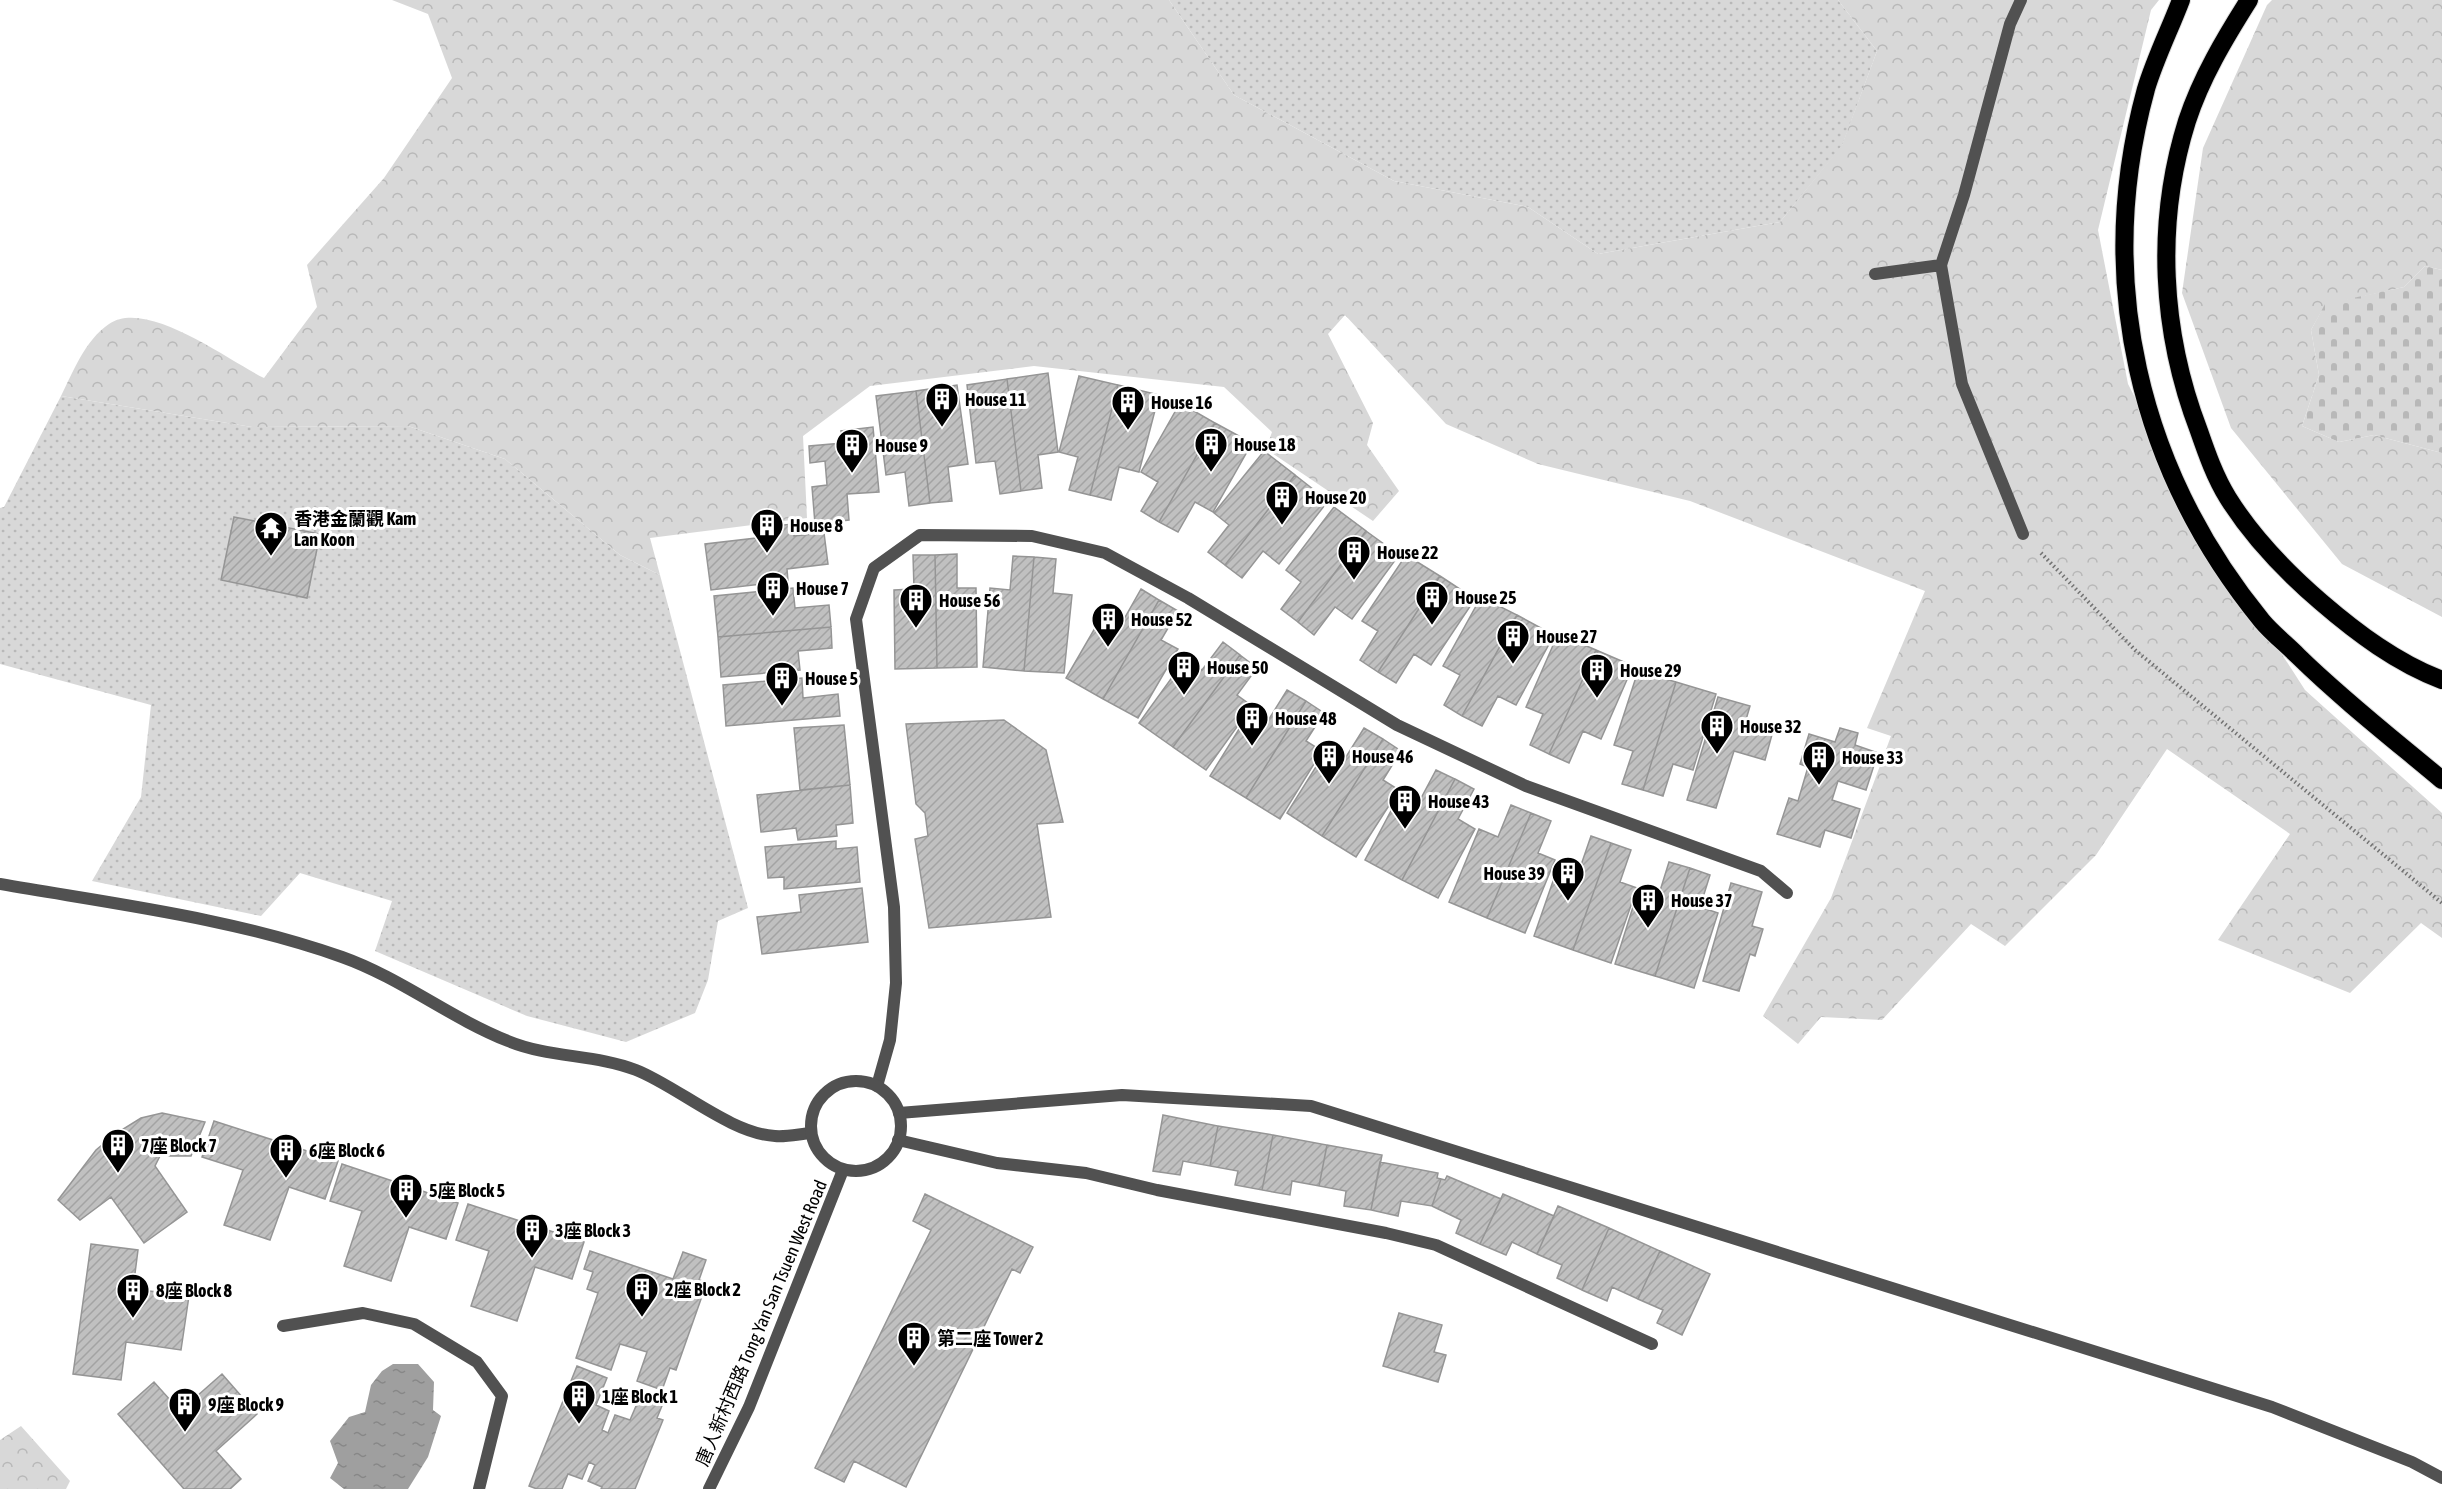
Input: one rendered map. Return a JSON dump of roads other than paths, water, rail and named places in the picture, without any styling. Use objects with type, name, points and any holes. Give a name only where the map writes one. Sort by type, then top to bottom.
[{"type":"highway","points":[[2181,0],[2147,88],[2128,181],[2124,276],[2136,371],[2164,461],[2207,546],[2263,622],[2331,688],[2442,780]]},
{"type":"highway","points":[[2248,0],[2218,50],[2203,83],[2188,119],[2173,180],[2166,250],[2168,295],[2181,379],[2214,472],[2228,498],[2267,550],[2309,591],[2357,631],[2400,660],[2442,680]]},
{"type":"street","points":[[2021,0],[2010,24],[1964,195],[1941,265],[1962,384],[2023,534]]},
{"type":"street","points":[[1875,274],[1941,265]]},
{"type":"street","points":[[877,1086],[890,1040],[896,983],[894,907],[856,620],[874,568],[920,535],[1032,536],[1106,553],[1188,598],[1397,725],[1527,786],[1761,871],[1787,893]]},
{"type":"street","points":[[0,885],[225,923],[339,956],[388,977],[468,1023],[508,1042],[549,1053],[638,1070],[706,1108],[764,1134],[811,1134]]},
{"type":"street","points":[[856,1081],[877,1086],[887,1093],[899,1113],[901,1127],[898,1140],[883,1162],[857,1171],[843,1170],[822,1156],[811,1134],[811,1119],[815,1105],[836,1085],[856,1081]]},
{"type":"street","points":[[899,1113],[1122,1095],[1311,1106],[2272,1407],[2412,1462],[2442,1478]]},
{"type":"street","points":[[898,1140],[997,1163],[1086,1173],[1157,1190],[1386,1233],[1436,1245],[1652,1344]]},
{"type":"street","name":"唐人新村西路 Tong Yan San Tsuen West Road","points":[[709,1489],[749,1407],[843,1170]]},
{"type":"street","points":[[282,1326],[363,1314],[414,1324],[477,1362],[502,1396],[479,1489]]},
{"type":"water","points":[[393,1364],[418,1364],[434,1382],[433,1410],[441,1416],[428,1457],[408,1489],[344,1489],[330,1478],[338,1463],[330,1441],[349,1417],[365,1412],[371,1385],[382,1371]]},
{"type":"place","name":"House 11","points":[[942,428]]},
{"type":"place","name":"House 16","points":[[1128,431]]},
{"type":"place","name":"House 18","points":[[1211,473]]},
{"type":"place","name":"House 9","points":[[852,474]]},
{"type":"place","name":"House 20","points":[[1282,526]]},
{"type":"place","name":"House 8","points":[[767,554]]},
{"type":"place","name":"香港金蘭觀 Kam Lan Koon","points":[[271,557]]},
{"type":"place","name":"House 22","points":[[1354,581]]},
{"type":"place","name":"House 7","points":[[773,617]]},
{"type":"place","name":"House 25","points":[[1432,626]]},
{"type":"place","name":"House 56","points":[[916,629]]},
{"type":"place","name":"House 52","points":[[1108,648]]},
{"type":"place","name":"House 27","points":[[1513,665]]},
{"type":"place","name":"House 50","points":[[1184,696]]},
{"type":"place","name":"House 29","points":[[1597,699]]},
{"type":"place","name":"House 5","points":[[782,707]]},
{"type":"place","name":"House 48","points":[[1252,747]]},
{"type":"place","name":"House 32","points":[[1717,755]]},
{"type":"place","name":"House 46","points":[[1329,785]]},
{"type":"place","name":"House 33","points":[[1819,786]]},
{"type":"place","name":"House 43","points":[[1405,830]]},
{"type":"place","name":"House 39","points":[[1568,902]]},
{"type":"place","name":"House 37","points":[[1648,929]]},
{"type":"place","name":"7座 Block 7","points":[[118,1174]]},
{"type":"place","name":"6座 Block 6","points":[[286,1179]]},
{"type":"place","name":"5座 Block 5","points":[[406,1219]]},
{"type":"place","name":"3座 Block 3","points":[[532,1259]]},
{"type":"place","name":"2座 Block 2","points":[[642,1318]]},
{"type":"place","name":"8座 Block 8","points":[[133,1319]]},
{"type":"place","name":"第二座 Tower 2","points":[[914,1367]]},
{"type":"place","name":"1座 Block 1","points":[[579,1425]]},
{"type":"place","name":"9座 Block 9","points":[[185,1433]]}]
